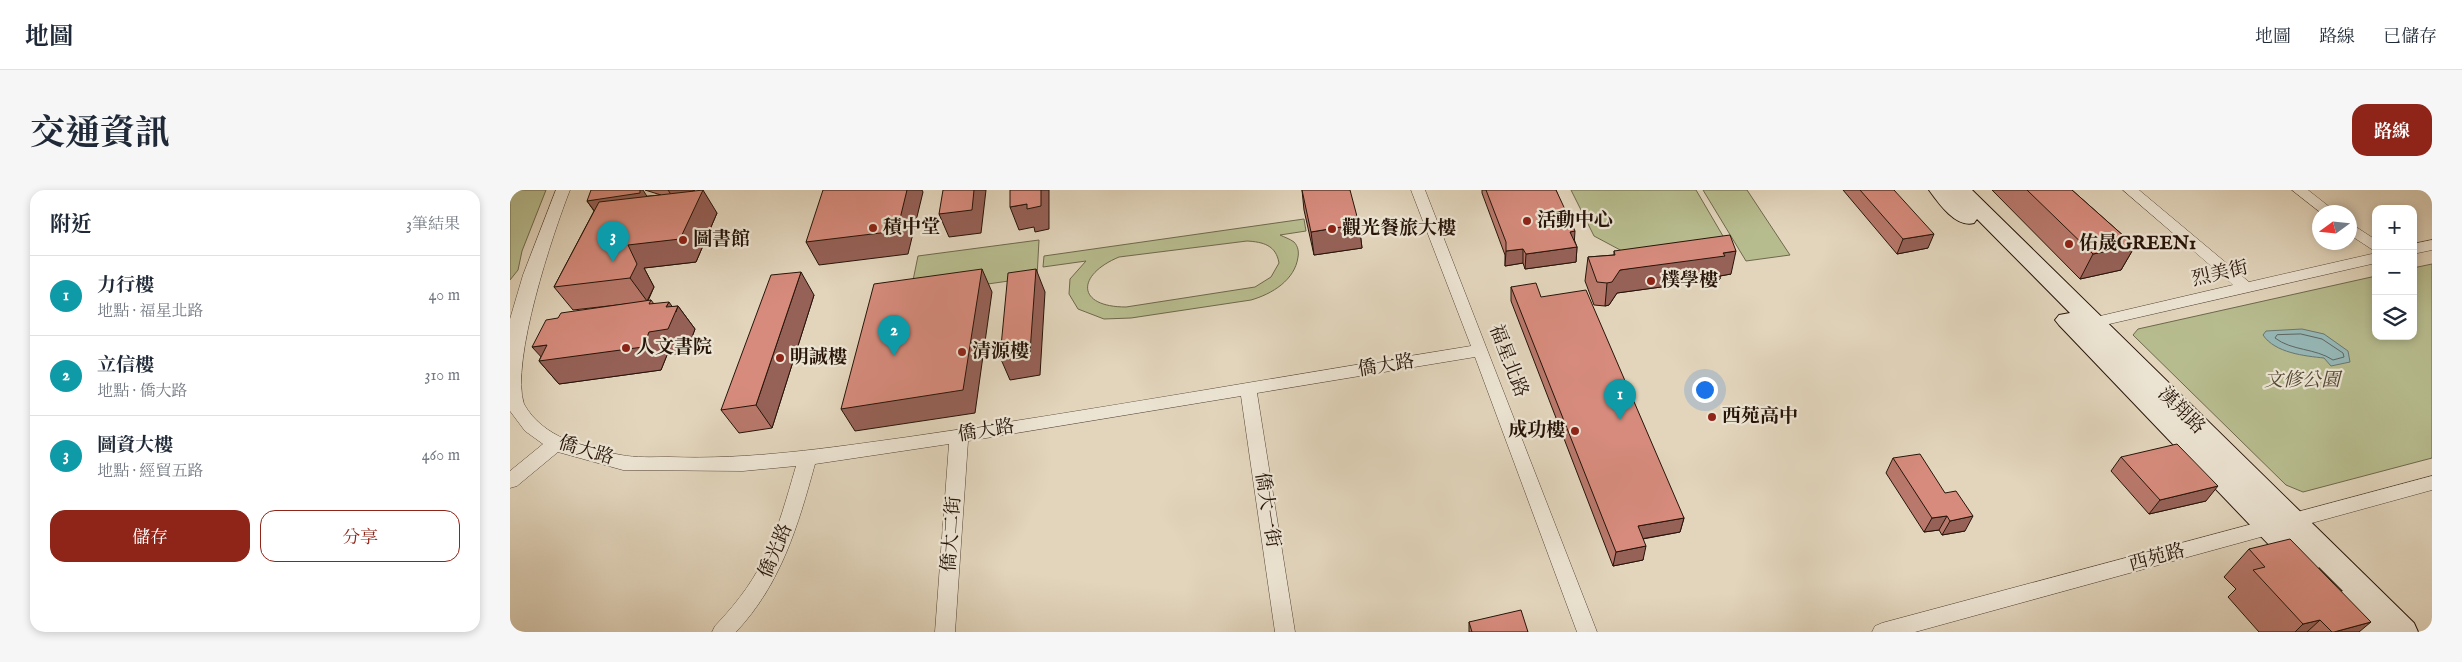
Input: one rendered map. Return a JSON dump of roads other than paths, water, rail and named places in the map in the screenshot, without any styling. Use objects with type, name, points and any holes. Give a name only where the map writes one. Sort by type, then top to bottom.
[{"type":"street","points":[[512,402],[510,365],[516,324],[531,269],[563,190]]},
{"type":"street","name":"福星北路","points":[[1418,190],[1481,350],[1587,632]]},
{"type":"street","name":"漢翔路","points":[[1939,190],[2083,325],[2280,524],[2403,632]]},
{"type":"street","name":"漢翔路","points":[[1960,190],[2083,325]]},
{"type":"street","points":[[2130,190],[2246,288]]},
{"type":"street","points":[[2299,190],[2319,205]]},
{"type":"street","points":[[2357,233],[2372,244]]},
{"type":"street","points":[[2417,248],[2432,245]]},
{"type":"street","name":"烈美街","points":[[2083,325],[2372,259]]},
{"type":"street","points":[[510,301],[531,269]]},
{"type":"street","name":"僑大路","points":[[512,402],[531,426],[555,444],[623,463],[688,465],[807,458],[959,436],[1481,350]]},
{"type":"street","name":"僑大一街","points":[[1248,388],[1285,632]]},
{"type":"street","name":"僑大二街","points":[[946,632],[959,436]]},
{"type":"street","points":[[510,481],[555,444]]},
{"type":"street","name":"僑光路","points":[[722,632],[741,614],[774,565],[786,533],[807,458]]},
{"type":"street","name":"西苑路","points":[[1882,632],[2432,483]]},
{"type":"street","name":"漢翔路","points":[[2280,524],[2372,632]]},
{"type":"water","points":[[2302,329],[2324,334],[2348,351],[2350,362],[2331,366],[2324,358],[2300,355],[2283,350],[2268,341],[2263,335],[2266,331]]},
{"type":"place","name":"活動中心","points":[[1527,221]]},
{"type":"place","name":"積中堂","points":[[873,228]]},
{"type":"place","name":"觀光餐旅大樓","points":[[1332,229]]},
{"type":"place","name":"圖書館","points":[[683,240]]},
{"type":"place","name":"佑晟GREEN1","points":[[2069,244]]},
{"type":"place","name":"圖資大樓","points":[[613,262]]},
{"type":"place","name":"樸學樓","points":[[1651,281]]},
{"type":"place","name":"人文書院","points":[[626,348]]},
{"type":"place","name":"清源樓","points":[[962,352]]},
{"type":"place","name":"立信樓","points":[[894,356]]},
{"type":"place","name":"明誠樓","points":[[780,358]]},
{"type":"place","name":"西苑高中","points":[[1712,417]]},
{"type":"place","name":"力行樓","points":[[1620,420]]},
{"type":"place","name":"成功樓","points":[[1575,431]]},
{"type":"park label","name":"文修公園","points":[[2302,381]]}]
